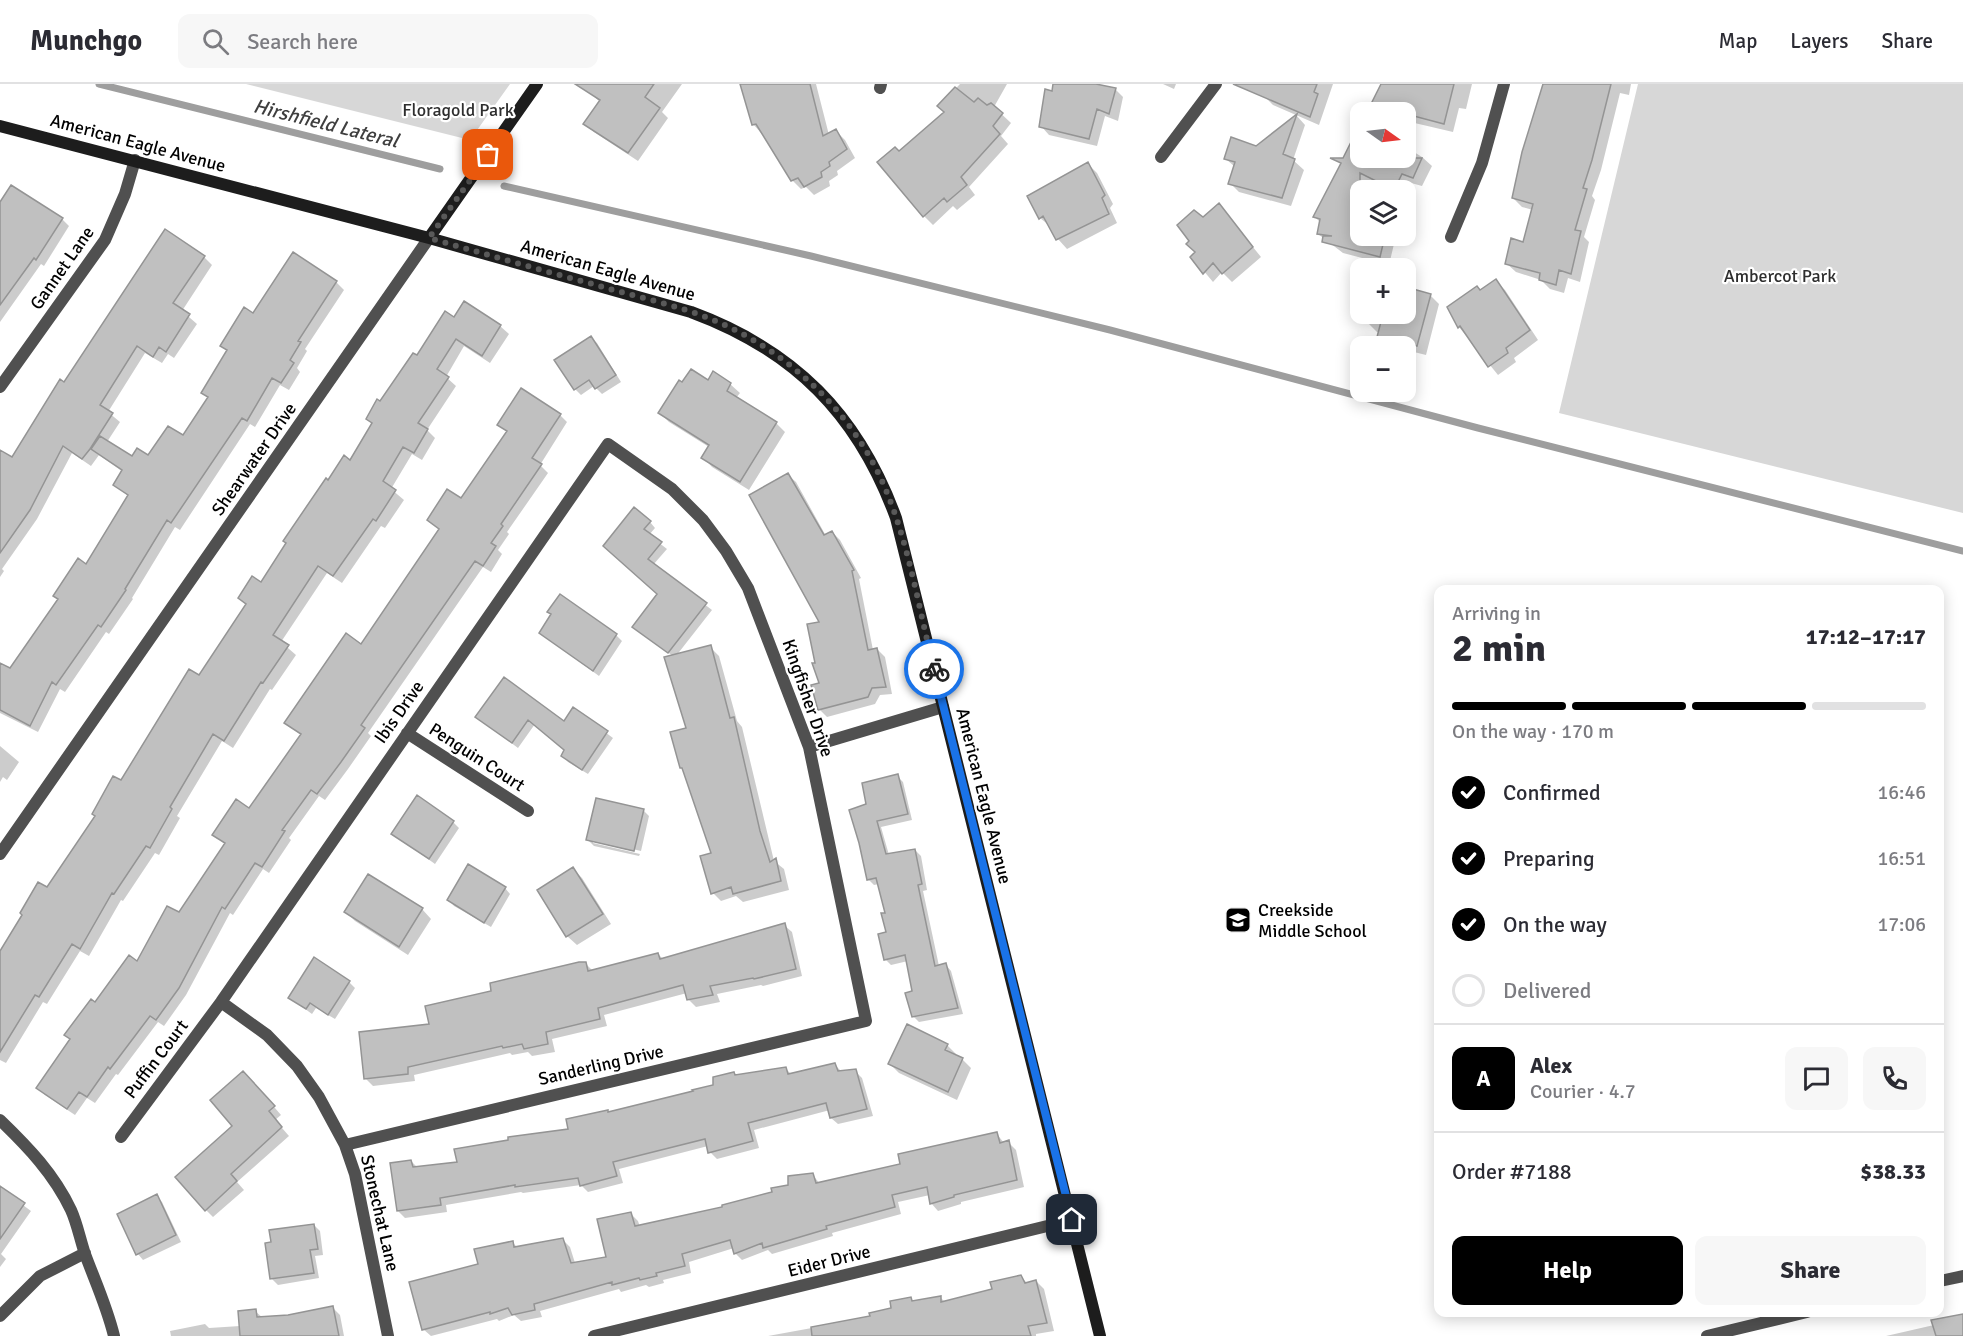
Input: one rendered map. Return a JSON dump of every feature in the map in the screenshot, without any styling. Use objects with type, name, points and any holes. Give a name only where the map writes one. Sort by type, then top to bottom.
[{"type":"street","name":"Shearwater Drive","points":[[0,854],[537,84]]},
{"type":"street","points":[[1161,157],[1216,84]]},
{"type":"street","points":[[1451,237],[1482,163],[1504,84]]},
{"type":"street","name":"American Eagle Avenue","points":[[0,126],[429,238],[691,312],[717,322],[766,348],[813,385],[834,407],[870,458],[885,487],[896,518],[1100,1336]]},
{"type":"street","name":"Gannet Lane","points":[[0,387],[105,240],[122,202],[135,160]]},
{"type":"street","name":"Ibis Drive","points":[[221,1002],[608,444]]},
{"type":"street","name":"Kingfisher Drive","points":[[608,444],[672,489],[703,520],[726,551],[748,588],[809,747],[866,1021]]},
{"type":"street","points":[[809,747],[943,707]]},
{"type":"street","name":"Penguin Court","points":[[407,733],[528,811]]},
{"type":"street","name":"Puffin Court","points":[[120,1137],[221,1002]]},
{"type":"street","name":"Stonechat Lane","points":[[221,1002],[267,1035],[297,1066],[319,1097],[345,1145],[355,1174],[388,1336]]},
{"type":"street","name":"Sanderling Drive","points":[[345,1145],[866,1021]]},
{"type":"street","points":[[0,1120],[25,1144],[52,1177],[72,1211],[85,1253],[109,1314],[114,1336]]},
{"type":"street","name":"Eider Drive","points":[[594,1336],[1072,1220]]},
{"type":"street","points":[[0,1316],[40,1276],[85,1253]]},
{"type":"street","points":[[1944,1280],[1963,1276]]},
{"type":"street","points":[[1707,1336],[1786,1317]]},
{"type":"green space","name":"Floragold Park","points":[[246,84],[510,84],[470,140]]},
{"type":"green space","name":"Ambercot Park","points":[[1638,84],[1963,84],[1963,513],[1559,413]]},
{"type":"building","points":[[575,84],[654,84],[645,97],[660,108],[628,153],[583,124],[600,100]]},
{"type":"building","points":[[740,84],[810,84],[823,136],[836,129],[847,149],[829,162],[830,166],[821,172],[822,177],[804,187],[798,178],[791,181],[756,124],[752,125]]},
{"type":"building","points":[[1053,84],[1096,84],[1116,88],[1109,114],[1097,109],[1089,139],[1039,127],[1045,89],[1052,91]]},
{"type":"building","points":[[1233,84],[1317,84],[1314,92],[1318,94],[1310,117]]},
{"type":"building","points":[[1381,84],[1454,84],[1444,124],[1416,117],[1416,102],[1372,102]]},
{"type":"building","points":[[1543,84],[1611,84],[1583,188],[1587,189],[1575,230],[1581,231],[1571,274],[1559,270],[1556,285],[1539,280],[1540,273],[1505,264],[1511,238],[1523,242],[1533,204],[1512,198],[1522,152]]},
{"type":"building","points":[[955,87],[974,102],[978,98],[987,105],[991,103],[1003,113],[993,126],[1000,134],[961,177],[967,185],[947,202],[944,198],[923,217],[877,162],[895,147],[899,151],[944,112],[937,106]]},
{"type":"building","points":[[1297,114],[1283,154],[1295,159],[1282,198],[1228,184],[1235,162],[1224,159],[1231,137],[1256,146]]},
{"type":"building","points":[[1350,144],[1350,168],[1416,168],[1416,158],[1422,158],[1413,178],[1402,174],[1399,180],[1374,180],[1360,173],[1360,180],[1350,180],[1350,246],[1383,246],[1380,257],[1322,242],[1323,236],[1332,236],[1317,234],[1320,219],[1313,217],[1341,163],[1330,158],[1343,158]]},
{"type":"building","points":[[1088,162],[1105,195],[1102,198],[1109,214],[1056,240],[1043,216],[1039,219],[1027,196]]},
{"type":"building","points":[[11,185],[63,218],[36,260],[34,258],[0,305],[0,202]]},
{"type":"building","points":[[1219,203],[1253,247],[1222,274],[1213,263],[1203,274],[1190,257],[1195,252],[1186,244],[1189,241],[1177,225],[1194,210],[1203,217]]},
{"type":"building","points":[[165,229],[205,256],[173,303],[190,314],[166,352],[159,347],[153,357],[137,346],[100,405],[113,413],[90,449],[82,459],[63,446],[30,510],[0,553],[0,450],[12,457],[60,379],[64,382]]},
{"type":"building","points":[[293,252],[337,281],[298,341],[301,342],[290,360],[294,363],[281,383],[272,378],[247,421],[242,418],[171,523],[167,520],[126,590],[101,627],[98,625],[56,685],[52,682],[30,726],[0,710],[0,663],[10,668],[58,599],[53,596],[78,558],[86,564],[128,495],[113,485],[122,470],[91,449],[100,436],[132,456],[137,448],[148,455],[168,426],[183,435],[208,397],[201,393],[227,350],[220,346],[244,307],[253,313]]},
{"type":"building","points":[[1496,279],[1530,330],[1506,348],[1508,353],[1488,367],[1460,326],[1458,328],[1447,307],[1477,286],[1480,290]]},
{"type":"building","points":[[1416,290],[1431,294],[1417,346],[1416,336],[1377,336],[1380,324],[1416,324]]},
{"type":"building","points":[[464,301],[501,325],[482,356],[456,339],[437,369],[449,377],[418,423],[428,429],[414,453],[403,447],[383,481],[396,490],[376,521],[373,519],[333,576],[318,566],[273,635],[289,645],[263,683],[261,682],[224,741],[213,734],[170,807],[172,809],[150,848],[146,846],[114,894],[112,893],[80,949],[72,944],[39,997],[35,995],[0,1052],[0,951],[22,915],[20,913],[38,882],[47,887],[95,816],[92,814],[113,776],[121,780],[189,669],[199,675],[246,604],[238,598],[252,576],[261,582],[286,543],[283,541],[326,478],[328,480],[344,455],[350,460],[372,423],[366,419],[377,399],[380,401],[413,353],[417,355],[445,311],[454,317]]},
{"type":"building","points":[[591,336],[616,375],[595,389],[589,380],[574,390],[554,360]]},
{"type":"building","points":[[691,369],[708,380],[713,371],[731,383],[727,391],[777,422],[740,482],[701,458],[709,445],[658,413],[679,380],[682,382]]},
{"type":"building","points":[[521,388],[561,414],[532,458],[542,464],[501,524],[503,526],[491,543],[496,546],[483,566],[475,561],[361,725],[365,728],[317,794],[311,790],[282,830],[285,831],[262,867],[255,863],[225,909],[222,907],[179,988],[156,1020],[150,1016],[110,1069],[108,1067],[87,1097],[79,1092],[67,1109],[36,1088],[70,1039],[64,1035],[91,999],[95,1002],[129,955],[137,961],[167,906],[179,912],[225,843],[212,835],[236,799],[249,808],[301,734],[284,723],[346,633],[361,644],[439,529],[427,520],[447,489],[461,498],[507,431],[497,425]]},
{"type":"building","points":[[788,473],[824,535],[832,531],[854,570],[852,571],[868,650],[877,648],[886,687],[872,688],[868,697],[818,710],[811,685],[819,683],[812,663],[815,663],[807,624],[819,622],[749,495]]},
{"type":"building","points":[[634,507],[651,521],[644,529],[662,542],[648,559],[707,603],[668,653],[632,627],[657,594],[603,546]]},
{"type":"building","points":[[560,594],[617,634],[593,671],[539,633],[551,614],[547,612]]},
{"type":"building","points":[[711,645],[730,718],[734,717],[760,831],[770,862],[776,858],[781,881],[733,894],[731,887],[711,894],[700,856],[711,853],[682,768],[680,768],[670,732],[686,728],[664,657]]},
{"type":"building","points":[[504,677],[564,721],[573,707],[608,731],[582,770],[561,756],[564,750],[528,720],[512,743],[475,717]]},
{"type":"building","points":[[898,774],[908,814],[877,821],[886,854],[915,849],[922,884],[918,885],[935,966],[946,963],[958,1008],[912,1017],[905,993],[912,991],[905,955],[884,960],[878,934],[886,932],[881,913],[885,913],[876,878],[867,880],[849,810],[866,804],[862,783]]},
{"type":"building","points":[[417,795],[454,821],[429,859],[391,834]]},
{"type":"building","points":[[596,798],[644,809],[634,851],[586,840]]},
{"type":"building","points":[[468,864],[506,887],[484,923],[447,900]]},
{"type":"building","points":[[573,867],[603,914],[566,937],[537,890]]},
{"type":"building","points":[[368,874],[423,908],[399,947],[344,912]]},
{"type":"building","points":[[785,923],[796,969],[710,986],[713,995],[687,1000],[683,985],[598,1008],[600,1019],[546,1032],[548,1044],[524,1049],[522,1044],[503,1048],[502,1046],[408,1067],[408,1074],[364,1079],[359,1032],[429,1024],[425,1006],[491,991],[490,983],[579,962],[586,962],[588,971],[658,953],[660,959]]},
{"type":"building","points":[[314,957],[350,981],[328,1015],[310,1003],[306,1009],[288,998]]},
{"type":"building","points":[[907,1024],[948,1044],[945,1050],[963,1058],[948,1092],[888,1064]]},
{"type":"building","points":[[835,1063],[838,1071],[856,1069],[867,1109],[830,1118],[826,1103],[748,1123],[753,1141],[708,1153],[705,1139],[613,1162],[617,1176],[580,1186],[578,1178],[515,1187],[515,1185],[440,1198],[441,1205],[397,1211],[390,1163],[411,1160],[413,1167],[457,1162],[454,1149],[508,1140],[508,1137],[568,1129],[566,1119],[608,1110],[608,1112],[693,1091],[713,1085],[713,1077],[734,1072],[735,1075],[786,1067],[788,1074]]},
{"type":"building","points":[[243,1071],[275,1106],[269,1111],[282,1127],[231,1174],[237,1181],[205,1211],[175,1177],[232,1126],[210,1100]]},
{"type":"building","points":[[997,1132],[1000,1143],[1009,1140],[1017,1180],[954,1195],[954,1197],[930,1204],[927,1187],[892,1195],[895,1207],[826,1226],[827,1229],[763,1248],[762,1243],[734,1254],[730,1240],[682,1254],[685,1266],[656,1273],[657,1276],[612,1285],[612,1282],[534,1304],[535,1310],[512,1315],[508,1308],[422,1330],[409,1282],[478,1264],[474,1249],[513,1241],[514,1247],[563,1238],[571,1263],[606,1257],[597,1219],[631,1212],[635,1226],[722,1207],[722,1205],[772,1192],[771,1188],[788,1185],[788,1176],[813,1173],[816,1183],[900,1164],[898,1154]]},
{"type":"building","points":[[0,1186],[25,1203],[0,1239]]},
{"type":"building","points":[[157,1194],[176,1235],[136,1255],[117,1214]]},
{"type":"building","points":[[314,1224],[318,1249],[310,1250],[314,1273],[270,1279],[265,1243],[271,1242],[269,1230]]},
{"type":"building","points":[[1021,1275],[1025,1283],[1036,1280],[1047,1323],[1028,1326],[1031,1336],[812,1336],[811,1327],[870,1316],[869,1313],[891,1308],[890,1301],[911,1297],[912,1301],[941,1296],[941,1302],[992,1289],[990,1282]]},
{"type":"building","points":[[333,1306],[339,1336],[240,1336],[238,1311],[256,1309],[257,1317],[288,1315]]},
{"type":"building","points":[[1963,1314],[1963,1336],[1936,1336],[1931,1320]]},
{"type":"waterway","name":"Hirshfield Lateral","points":[[99,84],[440,169]]},
{"type":"waterway","points":[[504,186],[811,256],[1110,330],[1478,428],[1963,551]]},
{"type":"way so far","points":[[488,155],[429,238],[691,312],[742,334],[789,364],[834,407],[858,438],[885,487],[896,518],[934,669]]},
{"type":"place","name":"Creekside Middle School","points":[[1238,920]]},
{"type":"route","points":[[934,669],[1072,1220]]}]
